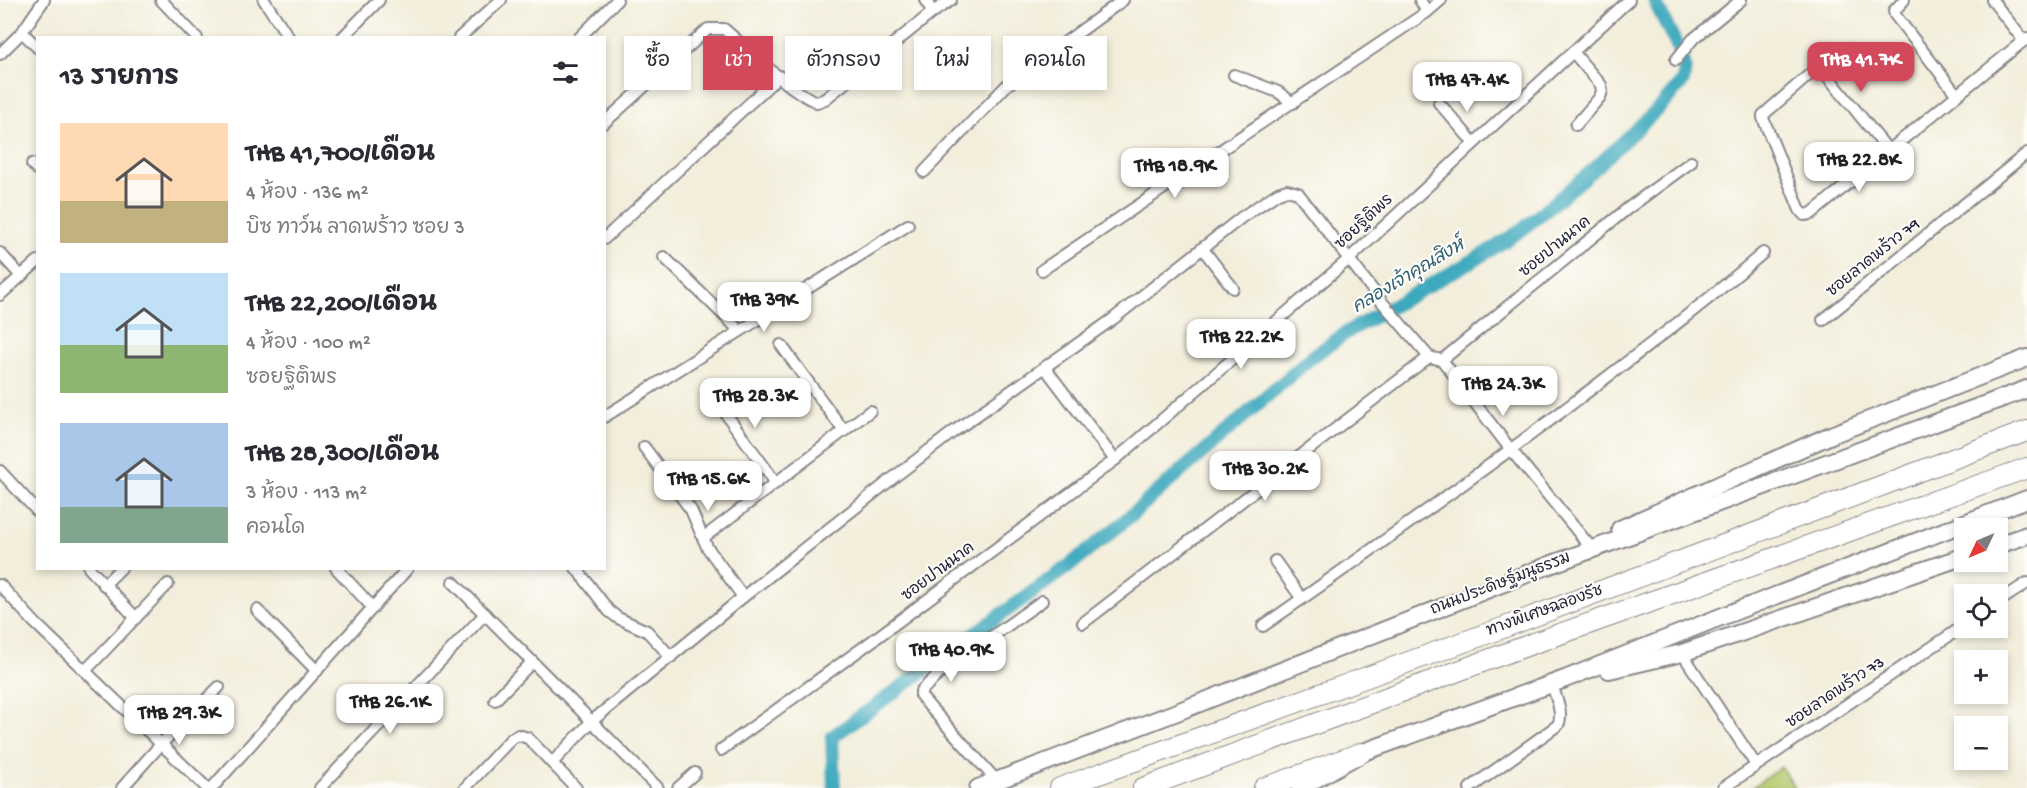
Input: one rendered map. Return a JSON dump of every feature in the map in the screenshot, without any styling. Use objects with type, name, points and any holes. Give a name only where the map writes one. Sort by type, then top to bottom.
[{"type":"highway","name":"ทางพิเศษฉลองรัช","points":[[1060,788],[1497,630],[2027,431]]},
{"type":"highway","name":"ทางพิเศษฉลองรัช","points":[[1143,788],[1512,651],[2027,468]]},
{"type":"highway","points":[[1264,788],[1361,753]]},
{"type":"main road","points":[[1547,566],[1663,508],[1831,435],[2027,358]]},
{"type":"main road","name":"ถนนประดิษฐ์มนูธรรม","points":[[978,788],[1178,712],[1547,566],[2027,389]]},
{"type":"main road","points":[[1300,788],[1361,753],[1559,681],[2027,499]]},
{"type":"main road","points":[[2008,542],[2027,535]]},
{"type":"main road","points":[[1559,681],[1682,653],[1954,560]]},
{"type":"street","points":[[0,54],[22,32],[44,0]]},
{"type":"street","points":[[161,0],[195,36]]},
{"type":"street","points":[[264,0],[289,36]]},
{"type":"street","points":[[344,36],[379,0]]},
{"type":"street","points":[[461,36],[501,0]]},
{"type":"street","points":[[581,36],[617,0]]},
{"type":"street","points":[[925,0],[933,12]]},
{"type":"street","points":[[606,121],[708,29],[724,29],[778,76],[817,102],[825,99],[951,0]]},
{"type":"street","points":[[924,172],[1007,85],[1123,0]]},
{"type":"street","points":[[1420,0],[1427,12]]},
{"type":"street","points":[[1042,270],[1293,103],[1427,12],[1441,0]]},
{"type":"street","name":"ซอยฐิติพร","points":[[1115,460],[1349,259],[1629,0]]},
{"type":"street","points":[[1676,60],[1692,40],[1741,0]]},
{"type":"street","points":[[1904,0],[1894,11],[1895,15],[1957,94]]},
{"type":"street","points":[[1888,150],[1821,68],[1817,68],[1768,110],[1763,118],[1800,210],[1804,215],[1811,214],[2026,39],[1992,0]]},
{"type":"street","points":[[22,32],[36,46]]},
{"type":"street","points":[[1573,52],[1601,85],[1602,91],[1600,97],[1576,125]]},
{"type":"street","points":[[1234,75],[1278,92],[1293,103]]},
{"type":"street","points":[[606,237],[778,76]]},
{"type":"street","points":[[1439,103],[1473,142]]},
{"type":"street","name":"ซอยลาดพร้าว 79","points":[[1823,320],[2027,153]]},
{"type":"street","name":"ซอยปานนาค","points":[[1442,360],[1627,209],[1690,162]]},
{"type":"street","points":[[552,763],[592,721],[743,597],[953,432],[1046,369],[1242,217],[1278,193],[1292,190],[1298,193],[1429,357],[1442,360],[1511,450],[1588,544]]},
{"type":"street","points":[[606,416],[908,225]]},
{"type":"street","points":[[1202,248],[1233,288]]},
{"type":"street","points":[[0,253],[21,276]]},
{"type":"street","points":[[1263,626],[1511,450],[1638,355],[1763,253]]},
{"type":"street","points":[[664,257],[740,331]]},
{"type":"street","points":[[0,295],[36,263]]},
{"type":"street","points":[[781,345],[844,431]]},
{"type":"street","points":[[1083,623],[1429,357]]},
{"type":"street","points":[[1046,369],[1115,460]]},
{"type":"street","points":[[710,392],[776,483]]},
{"type":"street","points":[[703,538],[870,411]]},
{"type":"street","points":[[644,447],[691,510],[714,560],[743,597]]},
{"type":"street","name":"ซอยปานนาค","points":[[721,750],[878,637],[1115,460]]},
{"type":"street","points":[[0,471],[36,510]]},
{"type":"street","points":[[1275,561],[1302,598]]},
{"type":"street","points":[[91,570],[136,618]]},
{"type":"street","points":[[104,585],[119,570]]},
{"type":"street","points":[[338,570],[373,608]]},
{"type":"street","points":[[212,788],[406,570]]},
{"type":"street","points":[[578,570],[609,611],[618,618],[647,631],[671,657]]},
{"type":"street","points":[[453,582],[658,788]]},
{"type":"street","points":[[2008,596],[2027,583]]},
{"type":"street","points":[[86,670],[168,584]]},
{"type":"street","points":[[0,585],[34,623],[86,670],[207,788]]},
{"type":"street","points":[[998,781],[929,706],[921,696],[921,691],[939,674],[1042,601]]},
{"type":"street","points":[[257,610],[317,671]]},
{"type":"street","points":[[320,788],[485,614]]},
{"type":"street","name":"ซอยลาดพร้าว 73","points":[[1723,788],[1954,632]]},
{"type":"street","points":[[1682,653],[1756,765]]},
{"type":"street","points":[[495,700],[532,662]]},
{"type":"street","points":[[1470,788],[1558,725],[1560,721],[1559,681]]},
{"type":"street","points":[[122,788],[162,743],[219,687]]},
{"type":"street","points":[[465,788],[512,739],[519,735],[528,738],[576,788]]},
{"type":"street","points":[[678,788],[695,773]]},
{"type":"green space","points":[[1781,767],[1795,788],[1751,788]]},
{"type":"waterway","name":"คลองเจ้าคุณสิงห์","points":[[834,788],[832,737],[1074,562],[1121,524],[1313,356],[1349,331],[1491,250],[1523,229],[1594,169],[1662,105],[1683,81],[1685,68],[1654,0]]}]
